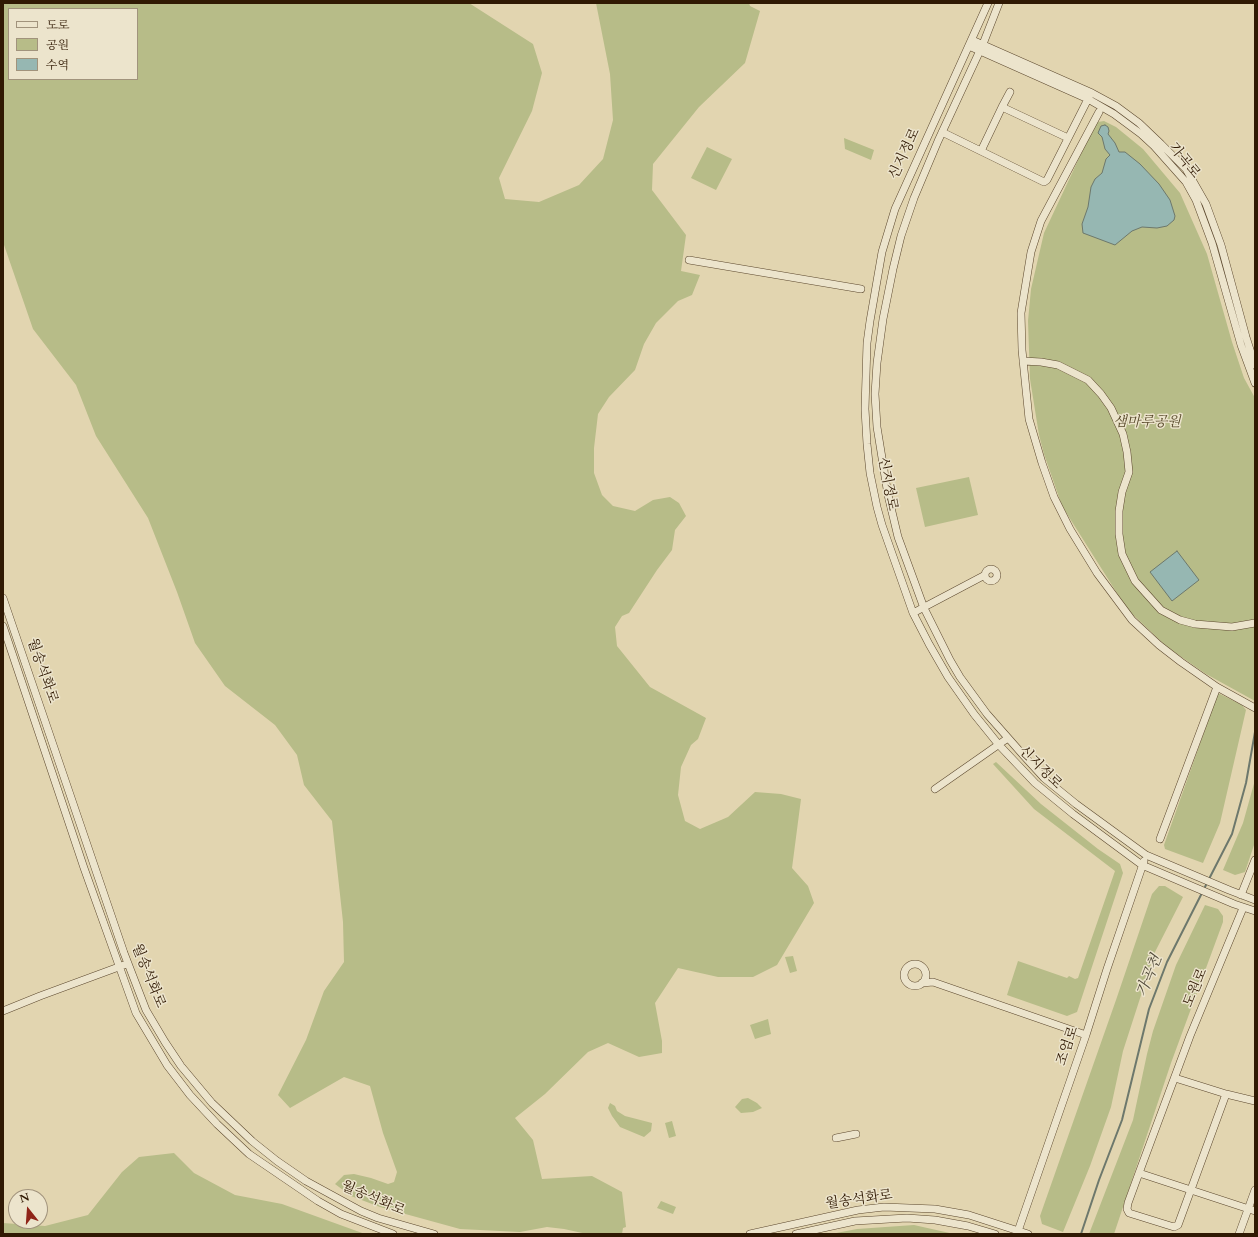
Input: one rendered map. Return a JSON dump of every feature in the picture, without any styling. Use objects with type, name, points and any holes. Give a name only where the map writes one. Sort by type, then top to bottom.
[{"type":"street","name":"신지정로","points":[[988,3],[895,209],[882,252],[870,321],[865,409],[866,444],[870,473],[882,525],[913,613],[948,677],[974,714],[999,745],[1035,783],[1054,800],[1142,865],[1234,904],[1255,911]]},
{"type":"street","name":"신지정로","points":[[999,3],[982,48],[942,132],[914,198],[901,236],[893,269],[879,343],[875,394],[877,427],[888,495],[900,543],[924,608],[960,677],[987,714],[1044,778],[1076,804],[1146,855],[1255,900]]},
{"type":"street","name":"가곡로","points":[[971,43],[1090,96],[1141,134],[1154,146],[1186,182],[1196,200],[1212,243],[1255,382]]},
{"type":"street","points":[[980,151],[1010,92]]},
{"type":"street","points":[[942,132],[1044,182],[1047,180],[1090,96]]},
{"type":"street","points":[[1002,107],[1068,138]]},
{"type":"street","points":[[1099,112],[1040,221],[1030,252],[1021,313],[1028,418],[1054,497],[1070,529],[1097,573],[1132,620],[1159,645],[1217,687],[1253,707]]},
{"type":"street","points":[[689,260],[861,289]]},
{"type":"street","name":"가곡로","points":[[1244,343],[1255,365]]},
{"type":"street","points":[[1023,361],[1058,365],[1088,380],[1111,408],[1123,434],[1127,452],[1129,472],[1122,492],[1119,511],[1119,534],[1122,554],[1135,581],[1161,610],[1180,620],[1208,625],[1232,627],[1255,623]]},
{"type":"street","points":[[913,613],[985,575]]},
{"type":"street","name":"월송석화로","points":[[3,598],[128,964],[146,1010],[181,1066],[212,1103],[252,1141],[291,1170],[341,1201],[378,1218],[434,1234]]},
{"type":"street","name":"월송석화로","points":[[3,626],[84,868],[136,1013],[167,1065],[190,1095],[249,1154],[306,1194],[341,1214],[393,1234]]},
{"type":"street","points":[[1160,839],[1217,687]]},
{"type":"street","points":[[936,789],[1008,738]]},
{"type":"street","name":"조엄로","points":[[1018,1232],[1146,855]]},
{"type":"street","points":[[1241,895],[1255,860]]},
{"type":"street","name":"도원로","points":[[1226,1094],[1178,1225],[1174,1227],[1129,1213],[1127,1209],[1128,1203],[1190,1036],[1244,908]]},
{"type":"street","points":[[3,1011],[128,964]]},
{"type":"street","points":[[934,982],[922,967],[915,964],[908,966],[904,972],[904,979],[909,984],[915,986],[922,983],[934,982],[1086,1035]]},
{"type":"street","points":[[922,983],[926,973]]},
{"type":"street","points":[[1175,1078],[1226,1094],[1255,1101]]},
{"type":"street","points":[[836,1138],[856,1134]]},
{"type":"street","points":[[1139,1173],[1252,1210]]},
{"type":"street","points":[[1239,1234],[1252,1210],[1255,1190]]},
{"type":"street","name":"월송석화로","points":[[750,1234],[853,1212],[884,1207],[935,1209],[969,1215],[1028,1234]]},
{"type":"street","points":[[853,1212],[855,1221]]},
{"type":"street","name":"월송석화로","points":[[796,1234],[855,1221],[908,1218],[935,1220],[968,1226],[995,1234]]},
{"type":"green space","points":[[3,3],[469,3],[533,44],[542,73],[532,111],[499,178],[505,199],[539,202],[579,185],[603,159],[613,120],[610,74],[596,3],[749,3],[750,6],[760,11],[745,63],[699,107],[653,164],[652,190],[686,235],[681,271],[700,275],[692,295],[678,301],[656,323],[644,344],[635,370],[609,397],[598,414],[594,448],[594,473],[602,495],[613,506],[635,511],[653,500],[670,497],[679,503],[686,516],[675,530],[672,550],[629,613],[622,616],[615,627],[617,646],[650,687],[706,718],[698,739],[691,745],[681,767],[678,795],[685,821],[700,829],[728,817],[755,792],[781,794],[801,799],[792,868],[808,886],[814,903],[777,965],[753,977],[718,977],[678,968],[655,1003],[662,1041],[662,1053],[639,1057],[608,1043],[588,1052],[545,1094],[515,1118],[533,1140],[542,1179],[592,1176],[622,1192],[626,1227],[623,1228],[622,1234],[587,1234],[547,1227],[520,1232],[460,1229],[380,1207],[351,1196],[335,1184],[344,1175],[354,1174],[388,1184],[394,1182],[397,1172],[383,1133],[370,1086],[344,1077],[290,1108],[278,1095],[306,1040],[324,991],[344,962],[343,922],[332,821],[304,785],[297,755],[275,725],[225,686],[195,643],[148,518],[96,436],[76,385],[33,329],[3,242]]},
{"type":"green space","name":"샘마루공원","points":[[1104,121],[1116,127],[1143,149],[1180,193],[1207,254],[1232,342],[1244,378],[1255,398],[1255,701],[1206,674],[1167,647],[1127,609],[1062,506],[1039,435],[1030,379],[1028,321],[1031,289],[1044,233],[1088,139],[1092,126],[1098,122]]},
{"type":"green space","points":[[844,138],[874,150],[871,160],[845,149]]},
{"type":"green space","points":[[707,147],[732,159],[716,190],[691,178]]},
{"type":"green space","points":[[969,477],[978,515],[925,527],[916,488]]},
{"type":"green space","points":[[1218,693],[1242,705],[1246,710],[1220,823],[1203,863],[1165,849],[1164,845]]},
{"type":"green space","points":[[996,762],[1041,804],[1098,849],[1120,864],[1123,873],[1077,1012],[1067,1016],[1007,995],[1018,961],[1067,978],[1069,976],[1075,979],[1078,978],[1115,871],[1034,809],[993,764]]},
{"type":"green space","points":[[1255,780],[1255,842],[1245,872],[1235,875],[1223,870],[1243,823]]},
{"type":"green space","points":[[1159,886],[1165,886],[1183,897],[1155,952],[1123,1051],[1111,1107],[1090,1166],[1063,1232],[1042,1224],[1040,1216],[1152,894]]},
{"type":"green space","points":[[1205,905],[1218,909],[1223,916],[1223,922],[1171,1063],[1114,1234],[1089,1234],[1133,1120],[1153,1031],[1176,965]]},
{"type":"green space","points":[[793,956],[797,971],[790,973],[785,957]]},
{"type":"green space","points":[[768,1019],[771,1034],[755,1039],[750,1025]]},
{"type":"green space","points":[[748,1098],[762,1108],[753,1112],[741,1113],[735,1107],[742,1099]]},
{"type":"green space","points":[[610,1103],[615,1106],[617,1111],[625,1116],[652,1123],[651,1131],[644,1137],[620,1127],[608,1108]]},
{"type":"green space","points":[[672,1121],[676,1136],[669,1138],[665,1123]]},
{"type":"green space","points":[[174,1153],[194,1173],[235,1195],[282,1204],[365,1234],[3,1234],[3,1223],[8,1223],[8,1229],[48,1229],[48,1225],[88,1215],[122,1172],[139,1157]]},
{"type":"green space","points":[[661,1201],[676,1207],[673,1214],[657,1208]]},
{"type":"green space","points":[[914,1225],[954,1234],[831,1234],[857,1229]]},
{"type":"water","points":[[1105,125],[1108,127],[1108,134],[1115,143],[1119,152],[1125,152],[1140,164],[1159,184],[1170,200],[1175,216],[1174,220],[1167,226],[1157,228],[1142,227],[1132,231],[1115,245],[1083,233],[1082,224],[1088,207],[1091,187],[1095,179],[1102,173],[1106,159],[1110,155],[1105,149],[1102,137],[1098,133],[1101,126]]},
{"type":"water","points":[[1177,551],[1199,580],[1172,601],[1150,572]]},
{"type":"waterway","name":"가곡천","points":[[1209,879],[1232,834],[1246,783],[1255,732]]},
{"type":"waterway","name":"가곡천","points":[[1081,1234],[1099,1180],[1122,1120],[1149,1009],[1167,962],[1207,883]]}]
